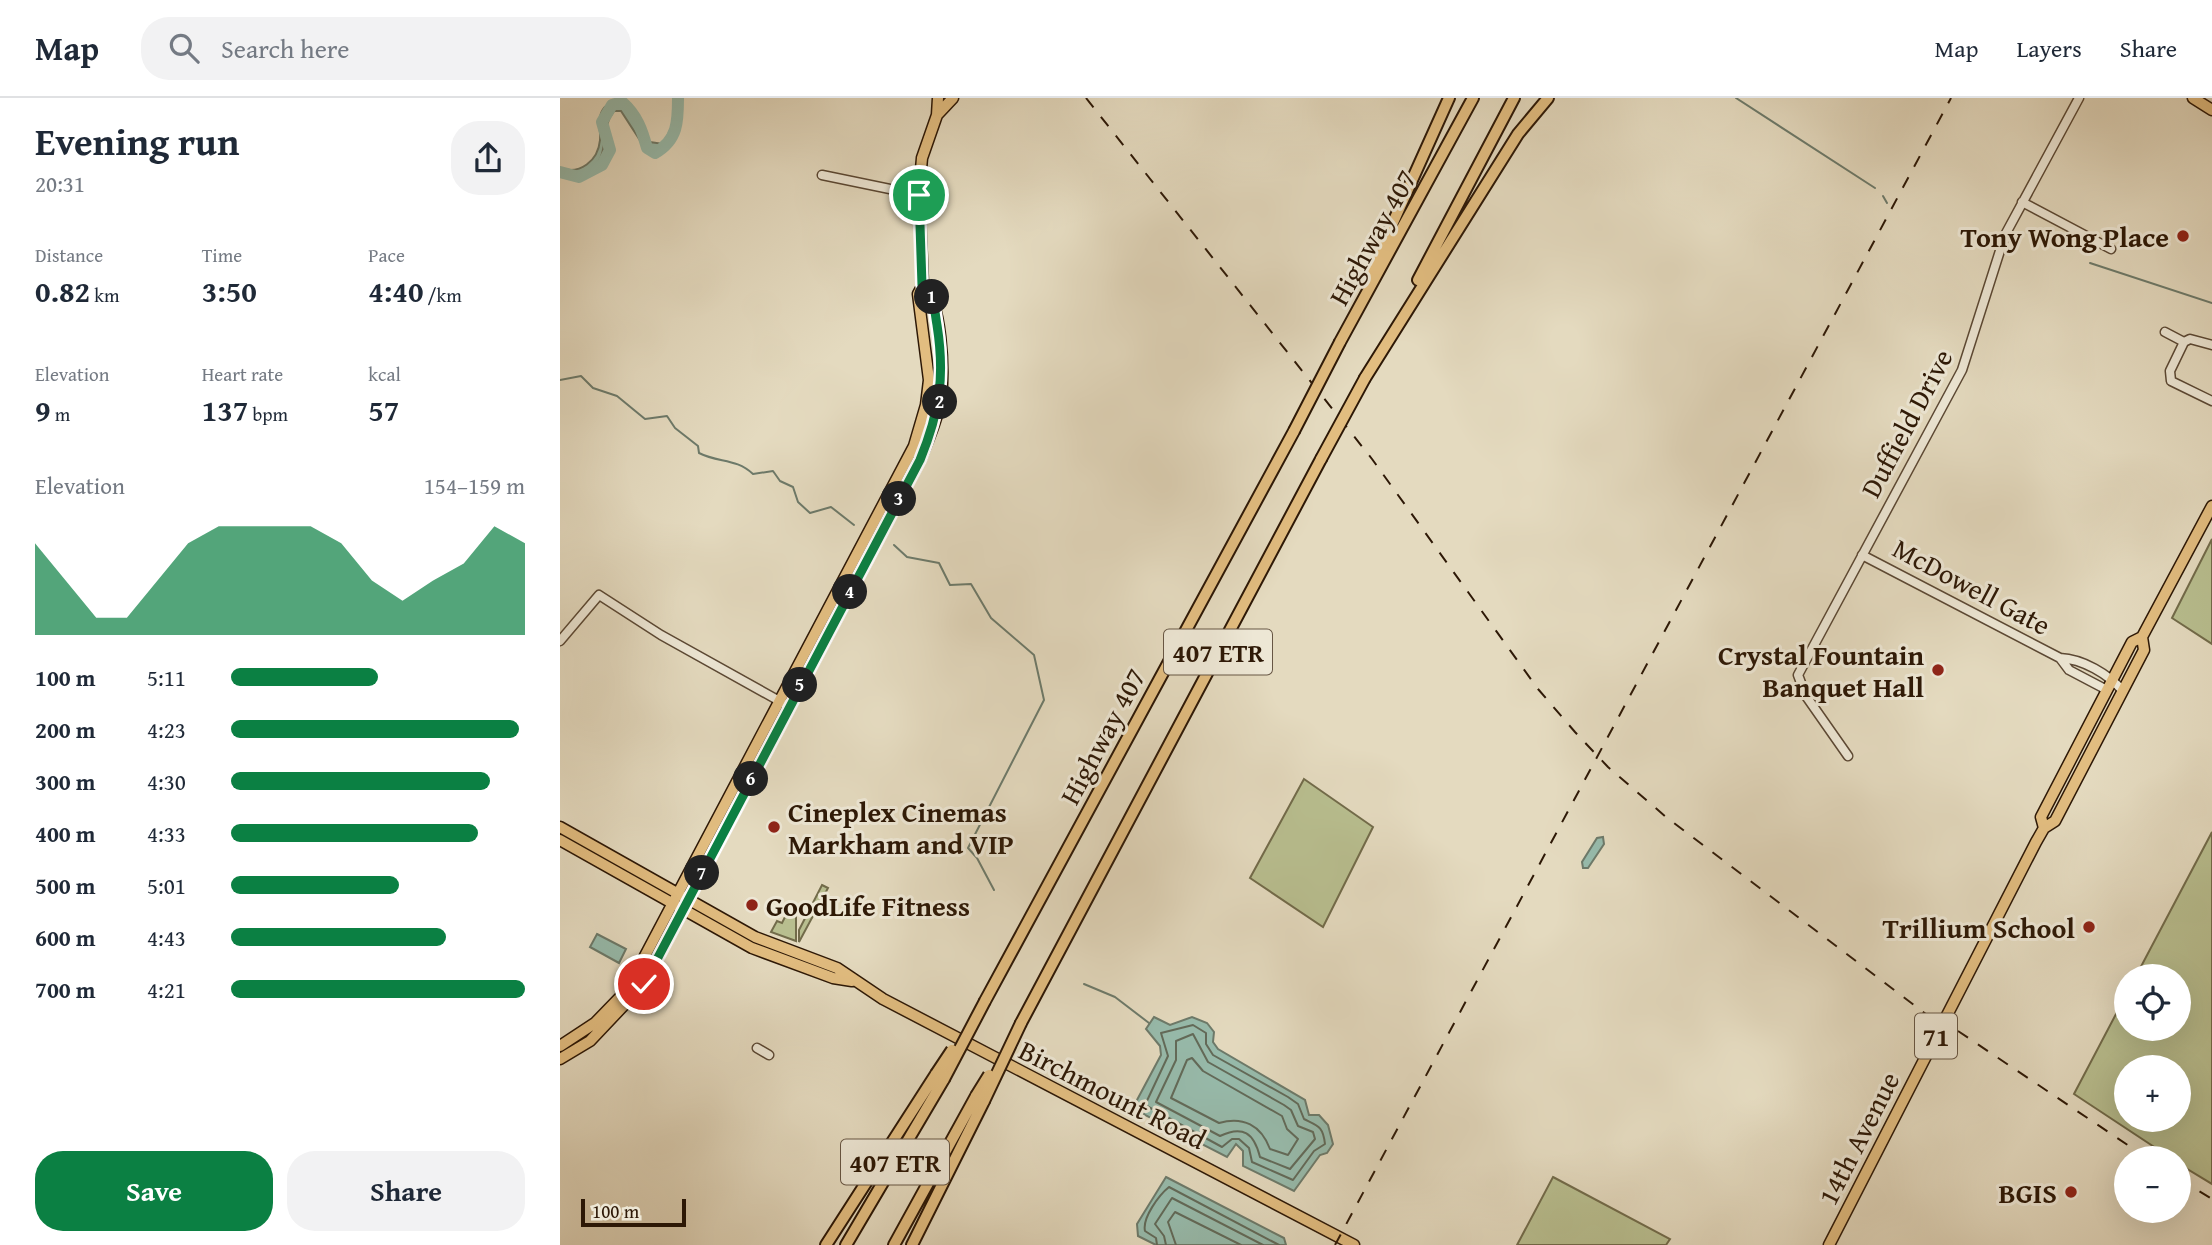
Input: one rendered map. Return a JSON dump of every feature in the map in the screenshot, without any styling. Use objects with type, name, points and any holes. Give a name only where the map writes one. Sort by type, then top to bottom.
[{"type":"highway","points":[[1340,342],[1448,98]]},
{"type":"highway","name":"Highway 407","points":[[846,1245],[985,1001],[1473,98]]},
{"type":"highway","name":"407 ETR","points":[[894,1245],[980,1099],[1514,98]]},
{"type":"highway","points":[[1365,378],[1518,134],[1548,98]]},
{"type":"highway","points":[[826,1245],[940,1077]]},
{"type":"highway","points":[[912,1245],[980,1099]]},
{"type":"main road","points":[[560,1059],[590,1041],[644,984],[682,911],[684,897],[778,701],[914,446],[926,405],[929,380],[918,294],[922,285],[919,195],[922,158],[937,115],[938,98]]},
{"type":"main road","points":[[937,115],[953,98]]},
{"type":"main road","points":[[2193,98],[2212,110]]},
{"type":"main road","points":[[560,1046],[595,1023],[627,989],[673,905],[684,897],[920,460],[941,398],[942,355],[931,293],[922,285]]},
{"type":"main road","name":"14th Avenue","points":[[2044,828],[2041,817],[2112,679],[2132,642],[2142,637],[2212,506]]},
{"type":"main road","name":"14th Avenue","points":[[1829,1245],[2044,828],[2055,821],[2123,691],[2144,650],[2142,637]]},
{"type":"main road","name":"Birchmount Road","points":[[560,827],[755,937],[837,968],[853,981],[1354,1245]]},
{"type":"main road","name":"Birchmount Road","points":[[560,840],[752,948],[833,978],[853,981]]},
{"type":"street","name":"Duffield Drive","points":[[1848,756],[1806,696],[1798,675],[1969,355],[1999,253],[2022,202],[2079,98]]},
{"type":"street","points":[[822,175],[919,195]]},
{"type":"street","points":[[2022,202],[2111,249]]},
{"type":"street","points":[[2165,332],[2184,342]]},
{"type":"street","points":[[2212,345],[2190,340],[2184,342],[2170,371],[2171,381],[2212,401]]},
{"type":"street","name":"McDowell Gate","points":[[1862,555],[2060,658],[2074,659],[2112,679],[2123,691]]},
{"type":"street","points":[[560,641],[599,595],[661,635],[789,706]]},
{"type":"street","name":"McDowell Gate","points":[[2060,658],[2069,670],[2107,690]]},
{"type":"street","points":[[757,1048],[769,1055]]},
{"type":"shaded area","points":[[2212,539],[2212,644],[2172,618]]},
{"type":"shaded area","points":[[1304,779],[1373,827],[1323,927],[1250,878]]},
{"type":"shaded area","points":[[2212,832],[2212,1184],[2191,1171],[2191,1146],[2153,1146],[2132,1132],[2191,1132],[2191,1055],[2114,1055],[2114,1120],[2074,1094],[2114,1018],[2114,1041],[2191,1041],[2191,964],[2142,964]]},
{"type":"shaded area","points":[[822,885],[828,888],[799,942],[799,930]]},
{"type":"shaded area","points":[[788,911],[796,916],[796,941],[771,932],[777,921],[782,923]]},
{"type":"shaded area","points":[[1553,1177],[1670,1239],[1666,1245],[1517,1245]]},
{"type":"water","points":[[675,98],[683,98],[677,128],[672,141],[660,153],[647,151],[621,111],[614,111],[609,119],[600,160],[586,174],[576,178],[560,176],[560,168],[581,168],[596,154],[600,140],[600,118],[606,106],[616,102],[623,104],[637,118],[650,142],[663,144],[674,123]]},
{"type":"water","points":[[1603,837],[1604,844],[1588,868],[1583,868],[1582,862],[1597,838]]},
{"type":"water","points":[[597,934],[626,949],[619,963],[590,947]]},
{"type":"water","points":[[1154,1017],[1170,1025],[1192,1017],[1207,1023],[1214,1032],[1213,1042],[1218,1049],[1305,1100],[1309,1115],[1319,1115],[1328,1125],[1333,1144],[1327,1153],[1320,1155],[1294,1191],[1243,1166],[1243,1151],[1236,1144],[1227,1157],[1145,1115],[1138,1108],[1137,1100],[1161,1055],[1160,1046],[1146,1029]]},
{"type":"water","points":[[1166,1177],[1284,1238],[1286,1245],[1156,1245],[1138,1236],[1137,1224]]},
{"type":"waterway","points":[[560,172],[579,177],[602,165],[610,150],[602,122],[612,105],[622,102],[638,123],[647,148],[655,153],[663,148],[675,129],[678,98]]},
{"type":"waterway","points":[[1736,98],[1875,188]]},
{"type":"waterway","points":[[1883,196],[1887,203]]},
{"type":"waterway","points":[[2090,263],[2212,303]]},
{"type":"waterway","points":[[560,380],[581,376],[593,388],[617,396],[645,419],[667,416],[675,428],[698,446],[699,453],[740,465],[753,474],[773,471],[780,481],[793,487],[798,502],[810,513],[831,507],[854,525]]},
{"type":"waterway","points":[[894,545],[907,557],[939,563],[950,585],[971,584],[991,618],[1034,655],[1044,700],[968,848],[977,858],[994,890]]},
{"type":"waterway","points":[[1084,984],[1115,997],[1149,1023]]},
{"type":"railway","points":[[1086,98],[1372,459],[1538,689],[1575,732],[1608,767],[1666,817],[1931,1018]]},
{"type":"railway","points":[[1335,1245],[1951,98]]},
{"type":"railway","points":[[1958,1031],[2129,1146]]},
{"type":"railway","points":[[2191,1186],[2212,1199]]},
{"type":"place","name":"Tony Wong Place","points":[[2183,236]]},
{"type":"place","name":"Crystal Fountain Banquet Hall","points":[[1938,670]]},
{"type":"place","name":"Cineplex Cinemas Markham and VIP","points":[[774,827]]},
{"type":"place","name":"GoodLife Fitness","points":[[752,905]]},
{"type":"place","name":"Trillium School","points":[[2089,927]]},
{"type":"place","name":"BGIS","points":[[2071,1192]]},
{"type":"route","points":[[644,984],[920,460],[932,430],[941,398],[942,355],[931,293],[922,285],[919,195]]}]
